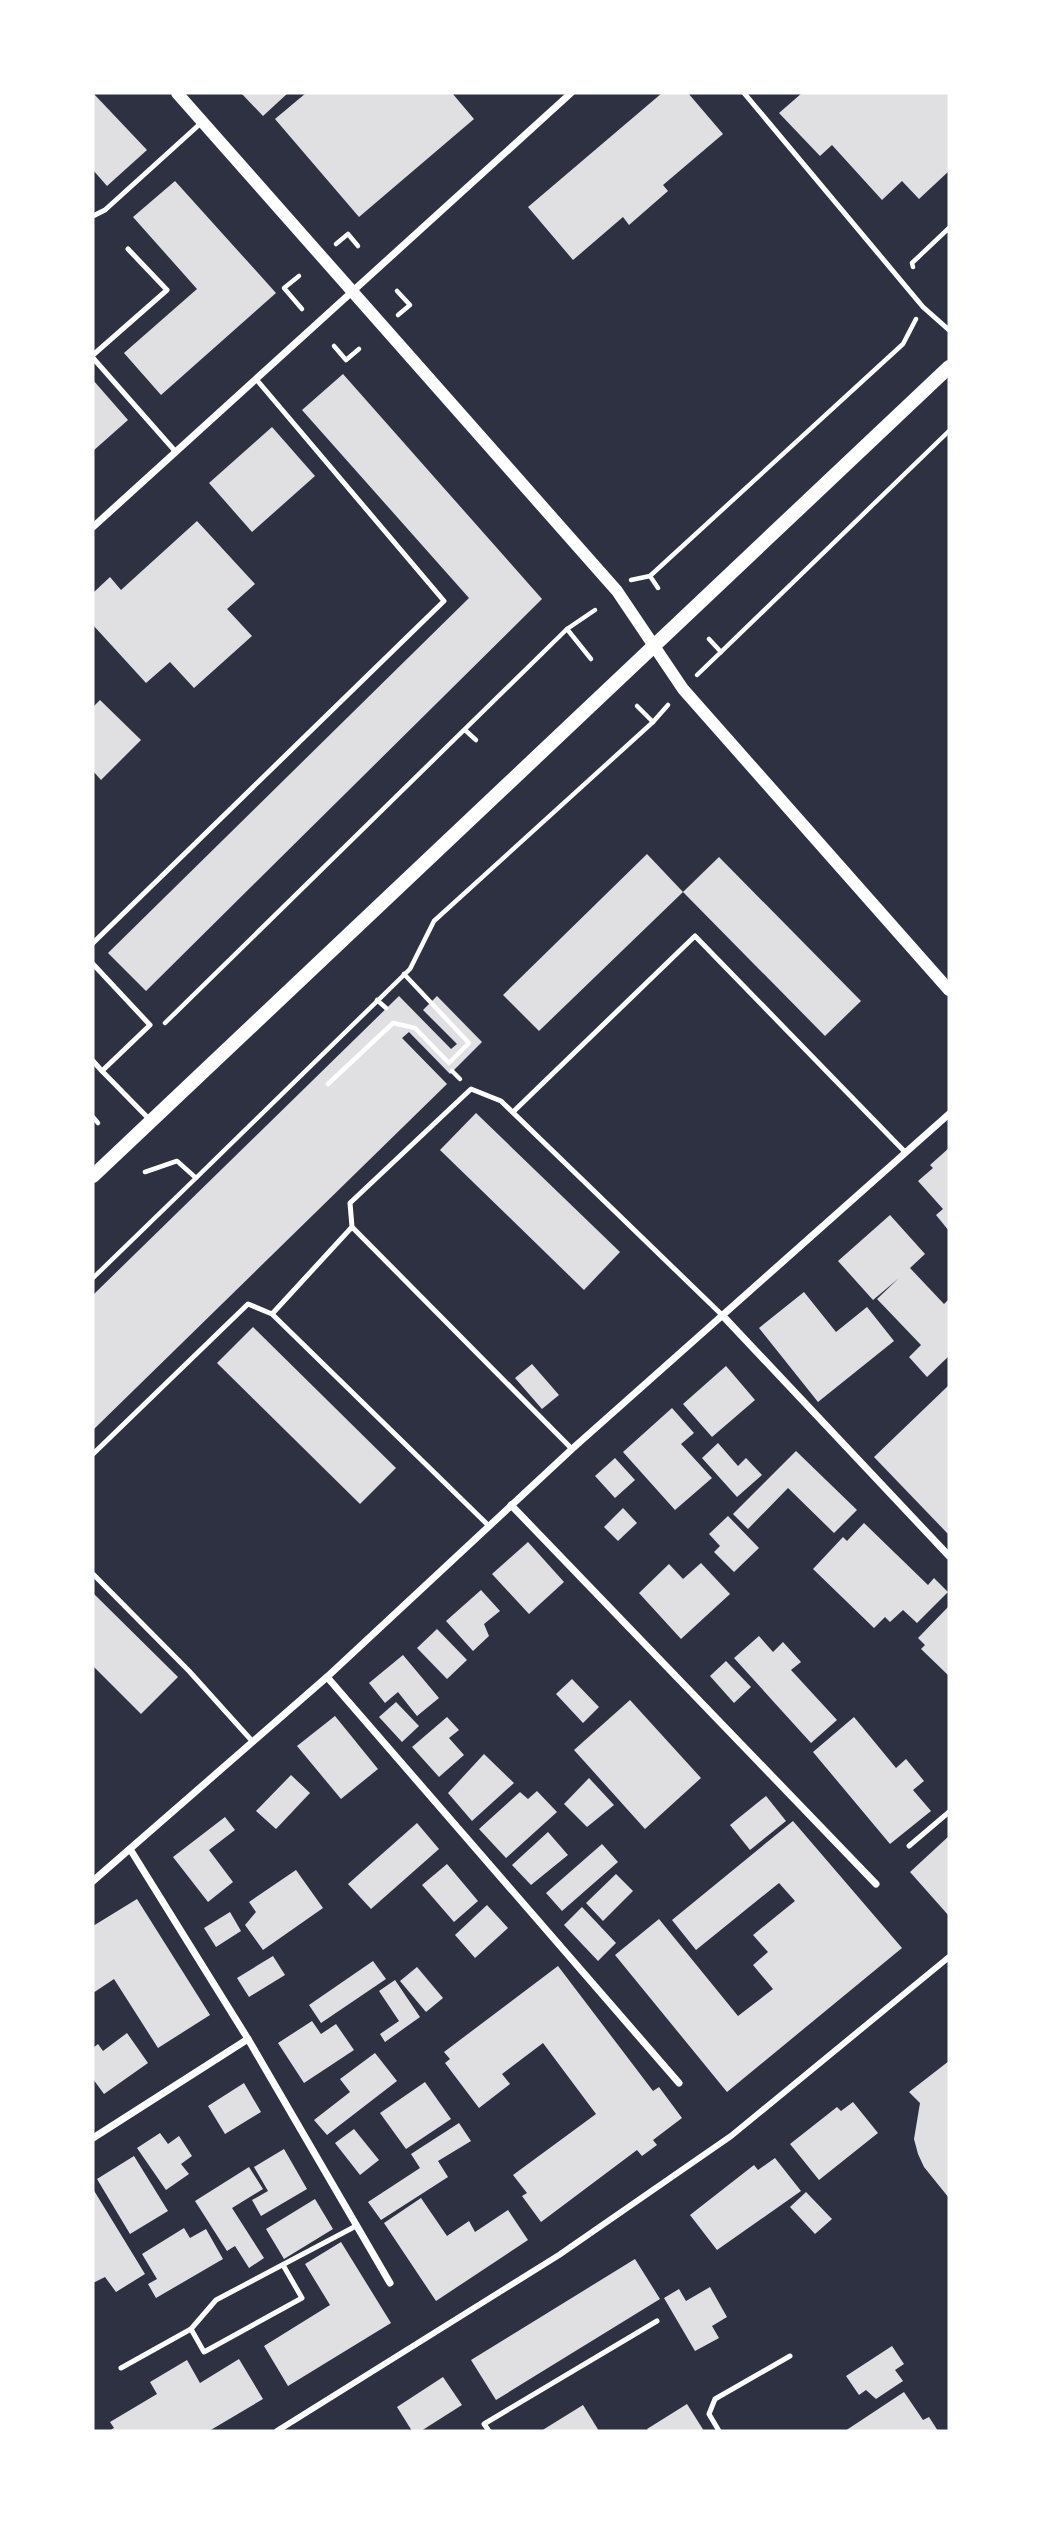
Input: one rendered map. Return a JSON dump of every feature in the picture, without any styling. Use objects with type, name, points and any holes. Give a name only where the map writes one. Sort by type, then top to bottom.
[{"type":"main road","points":[[93,1176],[949,367]]},
{"type":"street","points":[[177,93],[617,591],[683,689],[949,989]]},
{"type":"street","points":[[93,527],[571,93]]},
{"type":"street","points":[[93,1881],[327,1677],[572,1449],[949,1114]]},
{"type":"street","points":[[722,1315],[949,1556]]},
{"type":"street","points":[[511,1505],[876,1884]]},
{"type":"street","points":[[327,1677],[679,2083]]},
{"type":"street","points":[[130,1849],[248,2039],[390,2283]]},
{"type":"street","points":[[276,2431],[559,2255],[732,2136],[949,1957]]},
{"type":"street","points":[[93,2138],[248,2039]]},
{"type":"lane","points":[[744,93],[923,307],[949,330]]},
{"type":"lane","points":[[93,216],[105,210],[203,121]]},
{"type":"lane","points":[[128,249],[167,290],[93,357],[176,451]]},
{"type":"lane","points":[[93,943],[444,601],[256,379]]},
{"type":"lane","points":[[513,1112],[695,936],[905,1153]]},
{"type":"lane","points":[[93,964],[150,1026],[102,1070]]},
{"type":"lane","points":[[93,1061],[151,1121]]},
{"type":"lane","points":[[572,1449],[352,1227],[350,1203],[471,1089],[501,1101],[722,1315]]},
{"type":"lane","points":[[272,1314],[352,1227]]},
{"type":"lane","points":[[93,1454],[248,1304],[272,1314],[489,1526]]},
{"type":"lane","points":[[93,1574],[189,1671],[253,1742]]},
{"type":"lane","points":[[909,1846],[949,1812]]},
{"type":"lane","points":[[121,2368],[191,2329],[216,2300],[356,2225]]},
{"type":"lane","points":[[191,2329],[204,2352],[302,2298],[283,2265]]},
{"type":"lane","points":[[489,2431],[484,2424],[657,2321]]},
{"type":"lane","points":[[719,2431],[709,2414],[715,2399],[790,2356]]},
{"type":"path","points":[[629,580],[650,576],[903,344],[923,307],[912,263],[949,228]]},
{"type":"path","points":[[336,244],[348,234],[358,246]]},
{"type":"path","points":[[299,276],[284,288],[302,309]]},
{"type":"path","points":[[395,318],[410,305],[397,291]]},
{"type":"path","points":[[334,346],[346,360],[359,349]]},
{"type":"path","points":[[697,675],[949,431]]},
{"type":"path","points":[[807,558],[811,564]]},
{"type":"path","points":[[650,576],[658,588]]},
{"type":"path","points":[[158,1030],[567,629],[594,610]]},
{"type":"path","points":[[567,629],[591,659]]},
{"type":"path","points":[[709,639],[721,652]]},
{"type":"path","points":[[93,1278],[404,974],[434,921],[653,722],[668,705]]},
{"type":"path","points":[[637,706],[653,722]]},
{"type":"path","points":[[465,730],[476,740]]},
{"type":"path","points":[[328,1084],[393,1023],[415,1028],[449,1063],[469,1043],[404,974]]},
{"type":"path","points":[[377,1000],[386,1008]]},
{"type":"path","points":[[93,1117],[98,1123]]},
{"type":"path","points":[[145,1172],[177,1161],[196,1178]]},
{"type":"building","points":[[93,93],[147,150],[107,186],[93,170]]},
{"type":"building","points":[[241,93],[288,93],[263,116]]},
{"type":"building","points":[[306,93],[452,93],[474,119],[359,217],[275,119]]},
{"type":"building","points":[[662,93],[688,93],[723,134],[663,185],[668,191],[629,225],[623,217],[573,260],[528,207]]},
{"type":"building","points":[[802,93],[949,93],[949,171],[919,199],[902,181],[882,200],[832,145],[820,156],[779,113]]},
{"type":"building","points":[[175,181],[276,293],[161,395],[124,353],[197,289],[133,217]]},
{"type":"building","points":[[343,374],[542,599],[146,991],[108,953],[469,598],[302,410]]},
{"type":"building","points":[[93,380],[128,420],[93,451]]},
{"type":"building","points":[[272,427],[315,476],[252,532],[209,483]]},
{"type":"building","points":[[197,521],[255,584],[227,609],[252,636],[194,688],[170,662],[146,683],[93,625],[93,593],[110,577],[121,590]]},
{"type":"building","points":[[100,700],[141,740],[101,780],[93,771],[93,707]]},
{"type":"building","points":[[647,854],[683,892],[539,1031],[503,995]]},
{"type":"building","points":[[719,857],[861,1001],[825,1036],[683,892]]},
{"type":"building","points":[[399,996],[451,1049],[457,1044],[423,1010],[437,996],[482,1042],[450,1074],[409,1032],[402,1038],[447,1084],[93,1430],[93,1295]]},
{"type":"building","points":[[476,1113],[620,1252],[584,1290],[440,1150]]},
{"type":"building","points":[[949,1148],[949,1231],[936,1215],[943,1209],[918,1181],[933,1168],[930,1165]]},
{"type":"building","points":[[890,1215],[925,1254],[910,1268],[944,1304],[949,1299],[949,1356],[927,1377],[909,1357],[921,1345],[877,1299],[899,1278],[873,1300],[838,1261]]},
{"type":"building","points":[[804,1292],[836,1332],[867,1307],[894,1341],[818,1402],[759,1328]]},
{"type":"building","points":[[253,1327],[396,1468],[360,1504],[217,1363]]},
{"type":"building","points":[[532,1364],[559,1395],[542,1409],[515,1378]]},
{"type":"building","points":[[726,1366],[755,1400],[712,1437],[683,1404]]},
{"type":"building","points":[[949,1385],[949,1535],[874,1457]]},
{"type":"building","points":[[672,1408],[694,1433],[681,1444],[712,1478],[675,1510],[623,1452]]},
{"type":"building","points":[[718,1443],[738,1466],[746,1458],[762,1475],[737,1497],[702,1458]]},
{"type":"building","points":[[796,1451],[857,1510],[834,1533],[788,1488],[748,1529],[733,1514]]},
{"type":"building","points":[[615,1458],[635,1480],[615,1498],[595,1476]]},
{"type":"building","points":[[623,1508],[637,1523],[618,1541],[604,1527]]},
{"type":"building","points":[[728,1516],[759,1548],[734,1572],[714,1552],[720,1546],[709,1534]]},
{"type":"building","points":[[864,1523],[928,1585],[934,1578],[948,1592],[917,1623],[903,1610],[890,1622],[885,1617],[874,1628],[813,1569],[843,1537],[847,1541]]},
{"type":"building","points":[[528,1542],[564,1582],[529,1614],[492,1574]]},
{"type":"building","points":[[701,1563],[730,1594],[681,1639],[639,1593],[669,1564],[683,1579]]},
{"type":"building","points":[[481,1590],[500,1611],[484,1624],[489,1636],[473,1651],[446,1621]]},
{"type":"building","points":[[93,1593],[178,1677],[141,1714],[93,1666]]},
{"type":"building","points":[[949,1606],[949,1676],[921,1649],[925,1645],[918,1638]]},
{"type":"building","points":[[437,1629],[467,1660],[447,1679],[417,1648]]},
{"type":"building","points":[[759,1636],[773,1652],[783,1642],[801,1662],[791,1670],[837,1720],[811,1743],[734,1658]]},
{"type":"building","points":[[403,1655],[439,1698],[417,1716],[398,1692],[385,1703],[369,1683]]},
{"type":"building","points":[[726,1661],[751,1687],[734,1703],[710,1676]]},
{"type":"building","points":[[572,1679],[599,1707],[583,1723],[556,1694]]},
{"type":"building","points":[[630,1700],[701,1778],[645,1829],[574,1750]]},
{"type":"building","points":[[396,1702],[419,1726],[402,1742],[379,1717]]},
{"type":"building","points":[[335,1716],[378,1769],[341,1799],[297,1746]]},
{"type":"building","points":[[447,1717],[459,1730],[449,1738],[464,1755],[439,1777],[412,1747]]},
{"type":"building","points":[[854,1717],[896,1768],[906,1759],[924,1781],[913,1790],[931,1811],[890,1844],[813,1752]]},
{"type":"building","points":[[484,1754],[514,1783],[472,1821],[448,1793]]},
{"type":"building","points":[[291,1775],[310,1793],[276,1829],[256,1811]]},
{"type":"building","points":[[589,1778],[614,1805],[587,1827],[564,1804]]},
{"type":"building","points":[[537,1791],[557,1812],[506,1858],[479,1829],[520,1792],[528,1799]]},
{"type":"building","points":[[766,1796],[786,1821],[750,1850],[730,1825]]},
{"type":"building","points":[[225,1817],[235,1830],[209,1850],[233,1882],[208,1902],[173,1857]]},
{"type":"building","points":[[793,1821],[902,1948],[727,2092],[615,1955],[659,1919],[738,2016],[773,1989],[753,1965],[768,1952],[753,1935],[795,1901],[779,1883],[696,1950],[672,1920]]},
{"type":"building","points":[[417,1823],[439,1849],[371,1909],[348,1884]]},
{"type":"building","points":[[548,1832],[568,1855],[531,1885],[512,1865]]},
{"type":"building","points":[[949,1836],[949,1916],[910,1872]]},
{"type":"building","points":[[602,1844],[618,1862],[562,1911],[546,1893]]},
{"type":"building","points":[[447,1864],[478,1901],[454,1922],[422,1885]]},
{"type":"building","points":[[296,1870],[323,1908],[263,1950],[245,1925],[256,1912],[249,1902]]},
{"type":"building","points":[[616,1874],[633,1891],[603,1921],[586,1903]]},
{"type":"building","points":[[137,1899],[210,2015],[158,2048],[114,1979],[93,1993],[93,1926]]},
{"type":"building","points":[[487,1905],[508,1928],[475,1958],[455,1935]]},
{"type":"building","points":[[582,1907],[616,1943],[598,1961],[564,1925]]},
{"type":"building","points":[[230,1912],[241,1931],[216,1947],[204,1928]]},
{"type":"building","points":[[273,1956],[285,1975],[249,1997],[237,1978]]},
{"type":"building","points":[[373,1961],[386,1979],[321,2023],[309,2005]]},
{"type":"building","points":[[558,1966],[653,2091],[659,2087],[682,2118],[653,2140],[657,2145],[642,2156],[637,2150],[541,2222],[522,2196],[527,2193],[513,2175],[596,2114],[543,2043],[502,2074],[510,2084],[479,2108],[445,2063],[450,2059],[444,2052]]},
{"type":"building","points":[[417,1967],[443,1998],[426,2012],[400,1981]]},
{"type":"building","points":[[395,1980],[420,2017],[385,2042],[380,2034],[399,2021],[379,1991]]},
{"type":"building","points":[[312,2021],[321,2034],[336,2024],[354,2050],[304,2083],[278,2043]]},
{"type":"building","points":[[127,2033],[148,2063],[104,2094],[93,2079],[93,2048],[98,2044],[103,2051]]},
{"type":"building","points":[[375,2053],[397,2081],[327,2135],[314,2120],[350,2092],[340,2079]]},
{"type":"building","points":[[949,2061],[949,2198],[924,2167],[918,2154],[914,2139],[920,2103],[909,2092]]},
{"type":"building","points":[[425,2082],[451,2119],[406,2149],[380,2113]]},
{"type":"building","points":[[244,2083],[261,2112],[225,2134],[208,2106]]},
{"type":"building","points":[[853,2102],[878,2133],[819,2180],[790,2144],[837,2107],[841,2111]]},
{"type":"building","points":[[459,2123],[471,2141],[438,2161],[448,2177],[381,2220],[368,2202],[420,2168],[411,2154]]},
{"type":"building","points":[[354,2129],[379,2160],[360,2175],[335,2143]]},
{"type":"building","points":[[160,2133],[168,2144],[179,2136],[192,2156],[181,2164],[189,2174],[166,2190],[137,2148]]},
{"type":"building","points":[[284,2149],[307,2189],[261,2216],[252,2200],[268,2191],[254,2167]]},
{"type":"building","points":[[134,2156],[168,2211],[130,2234],[97,2179]]},
{"type":"building","points":[[775,2158],[801,2191],[717,2250],[690,2215],[754,2165],[758,2170]]},
{"type":"building","points":[[249,2167],[263,2189],[232,2208],[264,2258],[249,2268],[235,2246],[227,2251],[195,2201]]},
{"type":"building","points":[[93,2189],[145,2274],[116,2292],[105,2277],[93,2283]]},
{"type":"building","points":[[806,2192],[832,2219],[815,2234],[790,2207]]},
{"type":"building","points":[[421,2198],[447,2236],[469,2221],[475,2232],[508,2210],[528,2240],[436,2301],[384,2223]]},
{"type":"building","points":[[315,2199],[333,2229],[284,2259],[266,2229]]},
{"type":"building","points":[[184,2228],[190,2238],[206,2229],[223,2259],[156,2298],[148,2284],[157,2279],[142,2254]]},
{"type":"building","points":[[341,2242],[391,2323],[288,2386],[264,2346],[330,2305],[305,2264]]},
{"type":"building","points":[[635,2259],[660,2299],[496,2400],[471,2360]]},
{"type":"building","points":[[710,2287],[727,2317],[712,2326],[719,2338],[695,2351],[664,2298],[679,2289],[686,2301]]},
{"type":"building","points":[[892,2346],[904,2364],[895,2370],[903,2381],[876,2399],[866,2390],[859,2395],[846,2376]]},
{"type":"building","points":[[239,2359],[263,2399],[209,2431],[109,2431],[114,2428],[110,2422],[157,2394],[150,2382],[187,2360],[200,2383]]},
{"type":"building","points":[[443,2377],[462,2405],[421,2431],[412,2431],[397,2407]]},
{"type":"building","points":[[904,2392],[923,2420],[929,2417],[938,2431],[845,2431]]},
{"type":"building","points":[[687,2404],[704,2431],[647,2429]]},
{"type":"building","points":[[583,2405],[599,2431],[541,2431]]}]
